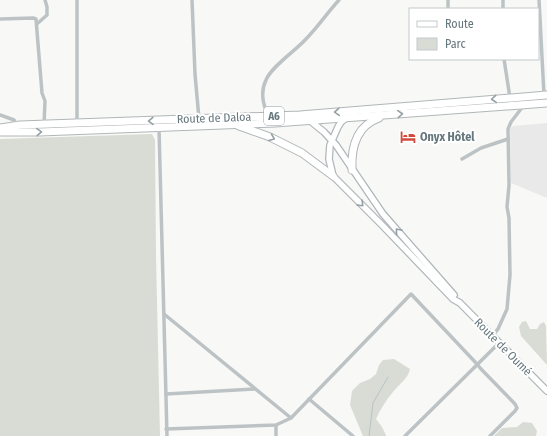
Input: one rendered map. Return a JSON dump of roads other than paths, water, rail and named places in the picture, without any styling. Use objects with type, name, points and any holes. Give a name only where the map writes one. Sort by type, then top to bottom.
[{"type":"highway","name":"Route de Daloa","points":[[0,128],[44,124],[200,119],[357,111],[545,95]]},
{"type":"highway","name":"Route de Daloa","points":[[235,124],[345,119],[547,102]]},
{"type":"highway","points":[[352,170],[352,151],[358,136],[373,120],[385,116]]},
{"type":"highway","points":[[235,124],[270,137],[302,153],[333,176]]},
{"type":"highway","name":"A6","points":[[0,132],[159,128],[235,124]]},
{"type":"main road","points":[[357,111],[345,119],[331,139],[329,159],[333,176],[448,294],[460,304]]},
{"type":"main road","points":[[300,114],[331,139],[383,214],[451,291],[460,304]]},
{"type":"main road","name":"Route de Oumé","points":[[460,304],[547,391]]},
{"type":"street","points":[[38,23],[47,15],[45,0]]},
{"type":"street","points":[[77,0],[77,123]]},
{"type":"street","points":[[192,0],[195,74],[200,119]]},
{"type":"street","points":[[268,116],[263,99],[263,90],[266,78],[305,40],[339,0]]},
{"type":"street","points":[[540,0],[545,95]]},
{"type":"street","points":[[0,19],[33,18],[36,19],[38,23],[42,93],[45,101],[44,124]]},
{"type":"street","points":[[504,60],[510,98]]},
{"type":"street","points":[[492,336],[498,329],[507,309],[510,275],[509,218],[507,207],[509,185],[508,129],[511,122],[524,104]]},
{"type":"street","points":[[0,115],[14,120],[16,126]]},
{"type":"street","points":[[159,128],[166,436]]},
{"type":"street","points":[[462,158],[481,148],[508,139]]},
{"type":"street","points":[[166,429],[276,425],[290,418],[411,294],[481,370],[515,404],[517,408],[490,436]]},
{"type":"street","points":[[164,314],[290,418]]},
{"type":"street","points":[[405,436],[499,343]]},
{"type":"street","points":[[166,394],[255,389]]},
{"type":"street","points":[[309,399],[354,436]]},
{"type":"street","points":[[276,425],[276,436]]},
{"type":"waterway","points":[[369,436],[373,403],[388,377]]},
{"type":"place","name":"Onyx Hôtel","points":[[408,137]]}]
